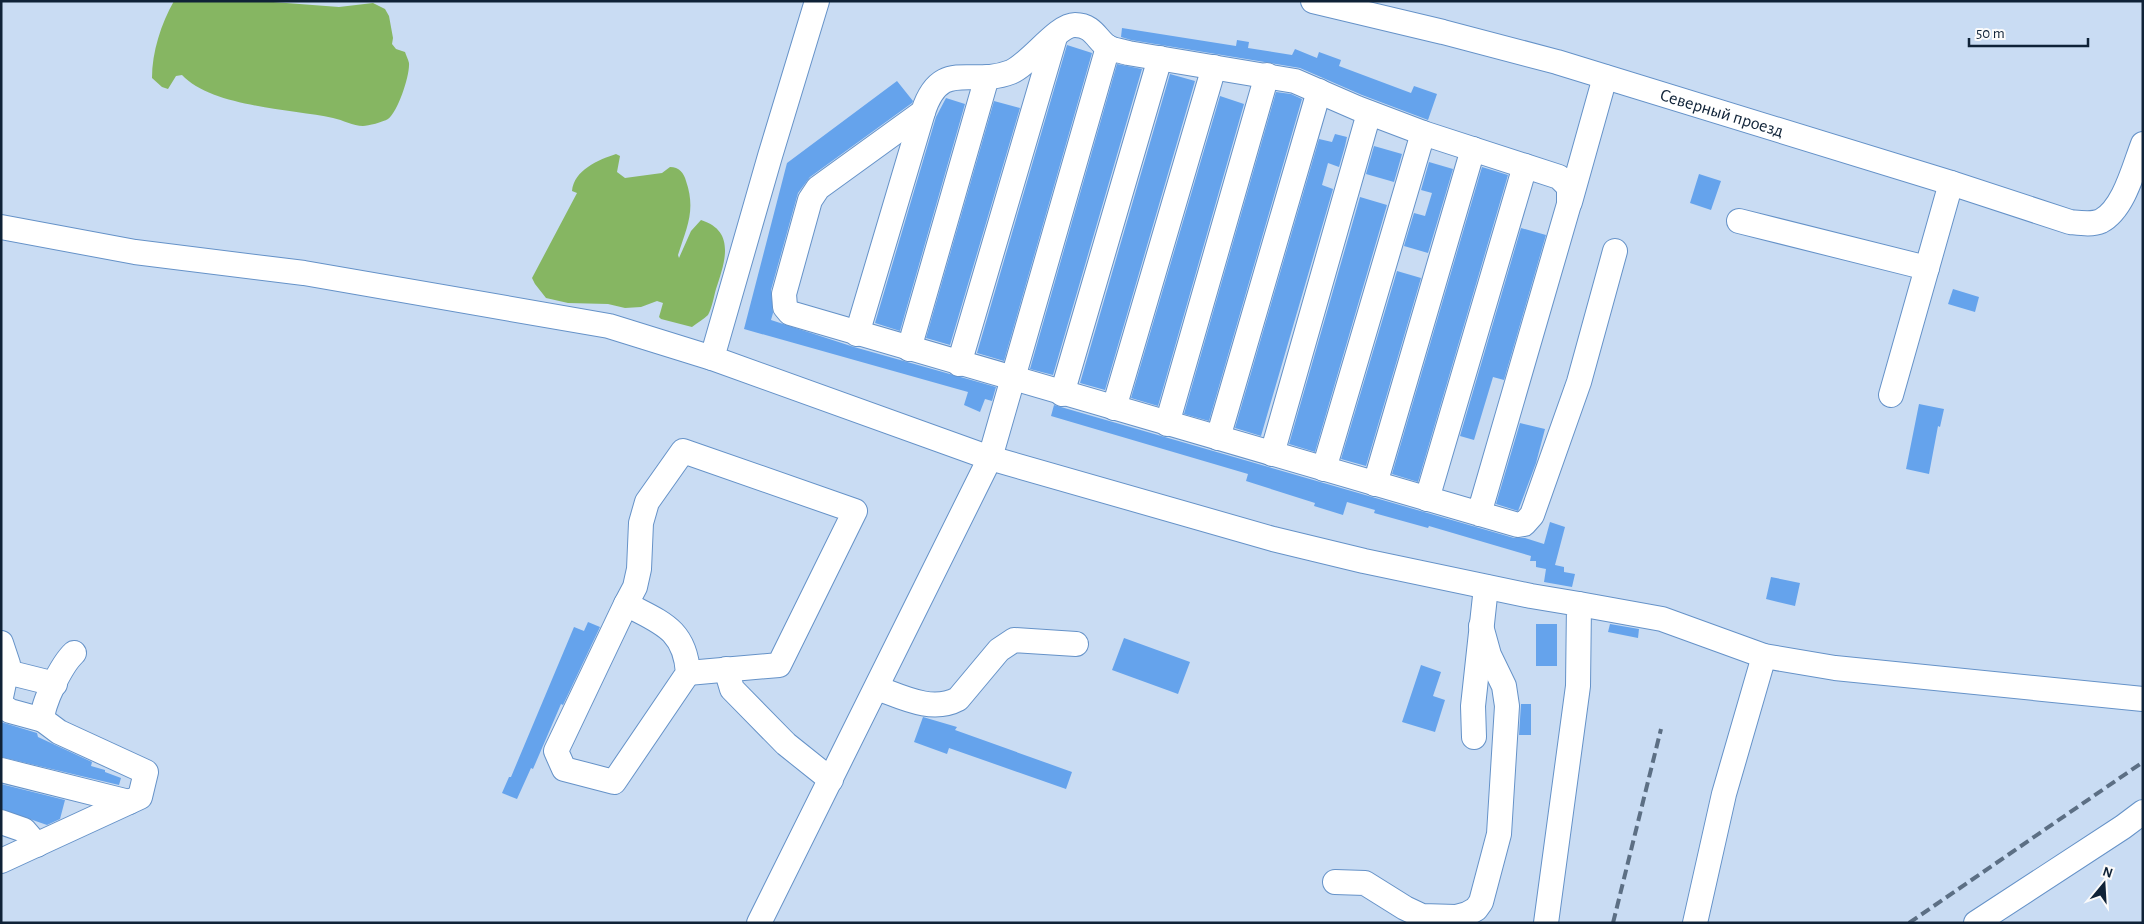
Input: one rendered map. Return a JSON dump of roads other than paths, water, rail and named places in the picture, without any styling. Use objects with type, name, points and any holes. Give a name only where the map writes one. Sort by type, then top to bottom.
[{"type":"street","points":[[712,358],[817,1]]},
{"type":"street","name":"Северный проезд","points":[[1313,1],[1443,32],[1605,77],[1951,183],[2070,222],[2087,224],[2100,222],[2111,214],[2120,202],[2143,144]]},
{"type":"street","points":[[857,334],[928,96],[938,84],[946,79],[987,77],[1011,71],[1021,66],[1067,27],[1075,25],[1082,26],[1099,36],[1108,47],[1160,58],[1295,81],[1369,113],[1423,133],[1559,177],[1569,187],[1569,204]]},
{"type":"street","points":[[959,364],[1055,36]]},
{"type":"street","points":[[759,923],[990,458],[1108,47]]},
{"type":"street","points":[[1062,394],[1160,58]]},
{"type":"street","points":[[1114,408],[1214,67]]},
{"type":"street","points":[[1167,424],[1267,75]]},
{"type":"street","points":[[909,349],[987,77]]},
{"type":"street","points":[[1479,514],[1605,77]]},
{"type":"street","points":[[1218,438],[1319,91]]},
{"type":"street","points":[[923,112],[818,188],[810,200],[784,294],[786,307],[790,313],[1062,394],[1518,525],[1524,524],[1532,515],[1579,382],[1615,251]]},
{"type":"street","points":[[1272,454],[1369,113]]},
{"type":"street","points":[[1324,469],[1423,133]]},
{"type":"street","points":[[1375,484],[1473,149]]},
{"type":"street","points":[[1427,499],[1524,166]]},
{"type":"street","points":[[1891,395],[1951,183]]},
{"type":"street","points":[[1739,221],[1927,268]]},
{"type":"street","points":[[1,227],[135,252],[304,273],[609,326],[712,358],[990,458],[1273,539],[1486,587],[1662,618],[1764,656],[1862,671],[2143,699]]},
{"type":"street","points":[[626,604],[660,620],[674,633],[687,662],[688,673],[614,782],[564,769],[556,751],[626,604],[635,587],[641,556],[640,529],[647,502],[683,451],[856,511],[779,665],[688,673]]},
{"type":"street","points":[[1474,737],[1473,706],[1486,587]]},
{"type":"street","points":[[1546,923],[1577,695],[1579,604]]},
{"type":"street","points":[[1335,882],[1365,883],[1405,908],[1422,916],[1456,917],[1476,909],[1481,902],[1499,834],[1507,706],[1504,686],[1489,655],[1481,626]]},
{"type":"street","points":[[876,688],[927,704],[940,706],[950,704],[958,699],[1000,650],[1014,640],[1076,644]]},
{"type":"street","points":[[1,644],[8,660],[1,697]]},
{"type":"street","points":[[43,720],[44,708],[55,684],[66,662],[74,653]]},
{"type":"street","points":[[1695,923],[1724,794],[1764,656]]},
{"type":"street","points":[[726,669],[732,689],[786,744],[831,780]]},
{"type":"street","points":[[7,672],[55,684]]},
{"type":"street","points":[[1,705],[10,711],[43,720],[58,732],[146,772],[140,797],[1,861]]},
{"type":"street","points":[[1,770],[129,802]]},
{"type":"street","points":[[60,785],[69,790],[77,802],[75,819],[66,832]]},
{"type":"street","points":[[1976,923],[2143,812]]},
{"type":"street","points":[[1,822],[24,830],[36,846]]},
{"type":"railway","points":[[1613,923],[1661,729]]},
{"type":"railway","points":[[1909,923],[2143,762]]}]
